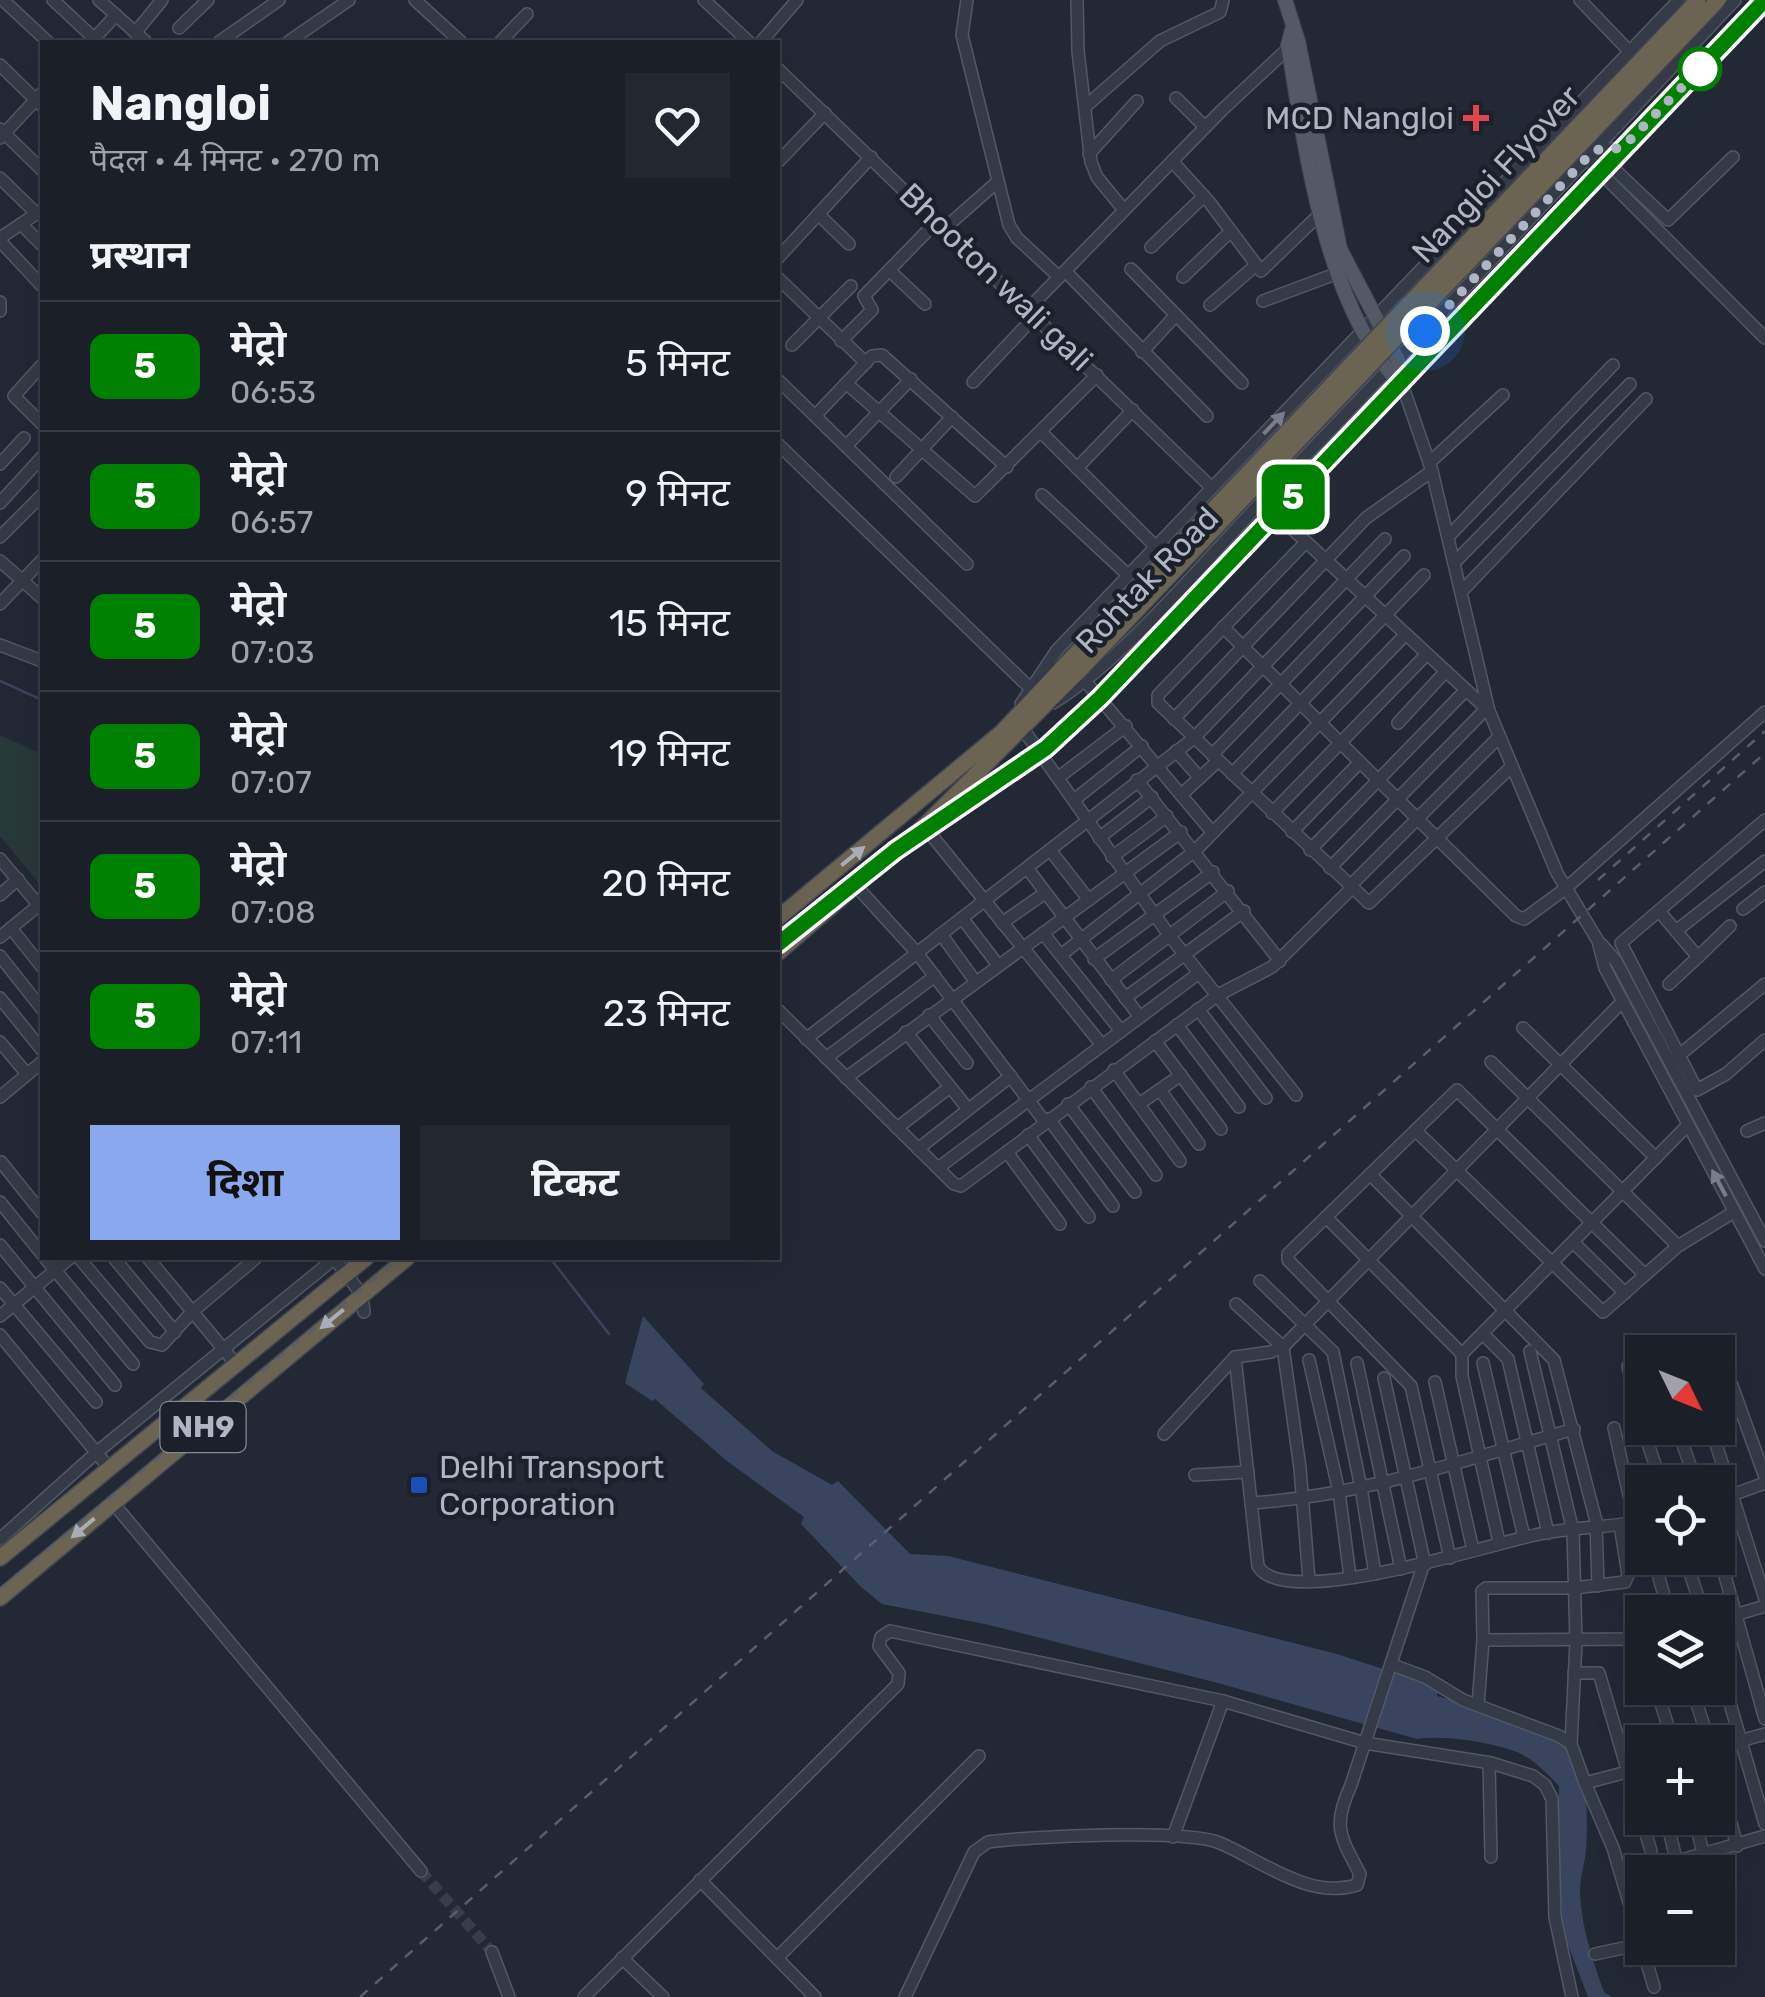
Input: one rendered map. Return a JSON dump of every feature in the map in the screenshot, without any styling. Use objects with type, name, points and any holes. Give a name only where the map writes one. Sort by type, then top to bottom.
[{"type":"highway","name":"Nangloi Flyover","points":[[1023,728],[1698,0]]},
{"type":"highway","name":"Nangloi Flyover","points":[[1002,732],[1076,674],[1718,0]]},
{"type":"highway","points":[[780,950],[857,888],[1023,728]]},
{"type":"highway","name":"Rohtak Road","points":[[780,916],[1002,732]]},
{"type":"highway","name":"NH9","points":[[0,1558],[363,1260]]},
{"type":"highway","name":"NH9","points":[[0,1598],[405,1260]]},
{"type":"main road","points":[[1285,0],[1328,254],[1387,371],[1402,387]]},
{"type":"main road","points":[[1292,39],[1340,250],[1398,360],[1402,387]]},
{"type":"street","points":[[3,0],[46,40]]},
{"type":"street","points":[[53,0],[93,40]]},
{"type":"street","points":[[100,0],[140,38],[162,0]]},
{"type":"street","points":[[179,28],[208,0]]},
{"type":"street","points":[[222,40],[279,0]]},
{"type":"street","points":[[291,40],[350,0]]},
{"type":"street","points":[[415,0],[459,40]]},
{"type":"street","points":[[763,40],[797,0]]},
{"type":"street","points":[[967,0],[962,35],[996,183],[1012,232],[1062,274],[1206,416]]},
{"type":"street","points":[[1077,0],[1090,154],[1097,178],[1124,210]]},
{"type":"street","points":[[1086,106],[1160,41],[1220,12],[1224,0]]},
{"type":"street","points":[[1580,0],[1630,52]]},
{"type":"street","name":"Rohtak Road","points":[[1002,732],[1057,650],[1679,0]]},
{"type":"street","name":"Rohtak Road","points":[[1076,674],[1262,501],[1736,0]]},
{"type":"street","points":[[1590,154],[1622,148],[1760,0]]},
{"type":"street","points":[[710,2],[745,40]]},
{"type":"street","points":[[502,40],[527,14]]},
{"type":"street","points":[[95,40],[116,15]]},
{"type":"street","points":[[973,382],[1062,274],[1292,39]]},
{"type":"street","points":[[0,65],[40,100],[2,134],[40,168]]},
{"type":"street","name":"Bhooton wali gali","points":[[780,72],[1212,488]]},
{"type":"street","points":[[1176,98],[1205,127]]},
{"type":"street","points":[[1090,154],[1137,101]]},
{"type":"street","points":[[780,160],[825,112]]},
{"type":"street","points":[[1590,154],[1668,220],[1733,157]]},
{"type":"street","points":[[1590,154],[1600,172],[1765,338]]},
{"type":"street","points":[[780,256],[872,158]]},
{"type":"street","points":[[1172,161],[1204,196],[1261,272],[1320,214]]},
{"type":"street","points":[[1279,517],[1600,172]]},
{"type":"street","points":[[0,178],[40,212],[2,234],[40,283]]},
{"type":"street","points":[[841,340],[870,312],[864,297],[890,270],[996,183]]},
{"type":"street","points":[[1151,248],[1204,196]]},
{"type":"street","points":[[818,214],[849,244]]},
{"type":"street","points":[[22,224],[40,243]]},
{"type":"street","points":[[1183,277],[1231,232]]},
{"type":"street","points":[[1210,305],[1256,265]]},
{"type":"street","points":[[1131,269],[1242,383]]},
{"type":"street","points":[[890,270],[925,304]]},
{"type":"street","points":[[1263,301],[1338,273]]},
{"type":"street","points":[[780,280],[866,362]]},
{"type":"street","points":[[792,345],[850,286]]},
{"type":"street","points":[[0,302],[0,312]]},
{"type":"street","points":[[1142,352],[1176,315]]},
{"type":"street","points":[[815,416],[866,362],[882,354],[1007,467]]},
{"type":"street","points":[[1448,537],[1613,366]]},
{"type":"street","points":[[40,367],[14,396],[40,422]]},
{"type":"street","points":[[846,383],[975,496],[1097,375]]},
{"type":"street","points":[[846,446],[910,379]]},
{"type":"street","points":[[780,382],[966,564]]},
{"type":"street","points":[[1454,563],[1630,384]]},
{"type":"street","points":[[1402,387],[1431,467],[1488,710],[1510,768],[1566,889],[1598,941],[1616,961],[1765,1241]]},
{"type":"street","points":[[1174,719],[1373,511],[1431,467],[1503,395]]},
{"type":"street","points":[[1461,592],[1646,399]]},
{"type":"street","points":[[1076,468],[1133,410]]},
{"type":"street","points":[[896,477],[952,416]]},
{"type":"street","points":[[1041,432],[1156,547]]},
{"type":"street","points":[[0,464],[24,438]]},
{"type":"street","points":[[780,446],[1031,689]]},
{"type":"street","points":[[0,503],[40,459]]},
{"type":"street","points":[[0,538],[40,496]]},
{"type":"street","points":[[1042,496],[1128,575]]},
{"type":"street","points":[[1262,501],[1488,710]]},
{"type":"street","points":[[806,1038],[1194,738],[1385,538]]},
{"type":"street","points":[[1306,542],[1156,698],[1174,719],[1364,901],[1374,902],[1510,768]]},
{"type":"street","points":[[1181,795],[1404,556]]},
{"type":"street","points":[[0,604],[40,562]]},
{"type":"street","points":[[2,568],[40,596]]},
{"type":"street","points":[[1232,774],[1424,575]]},
{"type":"street","points":[[1223,627],[1524,920],[1566,889],[1765,712]]},
{"type":"street","points":[[1061,955],[1141,897],[1196,850],[1406,634]]},
{"type":"street","points":[[0,644],[40,660]]},
{"type":"street","points":[[1272,813],[1427,654]]},
{"type":"street","points":[[1398,722],[1446,671]]},
{"type":"street","points":[[1076,674],[1126,726],[1213,834]]},
{"type":"street","points":[[1310,850],[1466,690]]},
{"type":"street","points":[[1330,868],[1488,710]]},
{"type":"street","points":[[1059,777],[1126,726]]},
{"type":"street","points":[[1023,728],[1169,936],[1296,1095]]},
{"type":"street","points":[[780,1012],[961,1186],[1218,995],[1280,960],[1499,738]]},
{"type":"street","points":[[1074,800],[1142,746]]},
{"type":"street","points":[[1176,751],[1200,778]]},
{"type":"street","points":[[1292,832],[1360,762]]},
{"type":"street","points":[[1137,780],[1280,960]]},
{"type":"street","points":[[1100,838],[1152,798]]},
{"type":"street","points":[[1112,857],[1167,816]]},
{"type":"street","points":[[1765,820],[1621,943],[1695,1088],[1702,1090],[1765,1040]]},
{"type":"street","points":[[924,826],[1102,1046]]},
{"type":"street","points":[[846,1078],[1181,832]]},
{"type":"street","points":[[1050,850],[1088,900]]},
{"type":"street","points":[[0,859],[40,906]]},
{"type":"street","points":[[1676,931],[1765,861]]},
{"type":"street","points":[[1027,868],[1140,1017]]},
{"type":"street","points":[[1094,959],[1213,872]]},
{"type":"street","points":[[0,895],[18,879]]},
{"type":"street","points":[[857,888],[917,953],[1113,1206]]},
{"type":"street","points":[[1111,980],[1228,892]]},
{"type":"street","points":[[1743,909],[1765,892]]},
{"type":"street","points":[[1002,922],[1045,893]]},
{"type":"street","points":[[0,937],[40,908]]},
{"type":"street","points":[[1125,998],[1244,911]]},
{"type":"street","points":[[1659,911],[1698,956]]},
{"type":"street","points":[[962,918],[998,965]]},
{"type":"street","points":[[1669,984],[1730,926]]},
{"type":"street","points":[[12,928],[40,964]]},
{"type":"street","points":[[1043,932],[1121,1031]]},
{"type":"street","points":[[941,934],[975,982]]},
{"type":"street","points":[[1598,941],[1605,968],[1765,1269]]},
{"type":"street","points":[[0,956],[40,1006]]},
{"type":"street","points":[[938,1168],[1199,972]]},
{"type":"street","points":[[826,1058],[935,976]]},
{"type":"street","points":[[1676,1057],[1723,1023],[1765,984]]},
{"type":"street","points":[[0,998],[40,1048]]},
{"type":"street","points":[[1164,1434],[1236,1357],[1283,1347],[1622,1001]]},
{"type":"street","points":[[1198,1010],[1266,1098]]},
{"type":"street","points":[[929,1016],[967,1062]]},
{"type":"street","points":[[1177,1025],[1239,1107]]},
{"type":"street","points":[[1524,1028],[1656,1158]]},
{"type":"street","points":[[906,1032],[968,1110]]},
{"type":"street","points":[[1155,1040],[1221,1129]]},
{"type":"street","points":[[0,1042],[27,1074]]},
{"type":"street","points":[[1491,1062],[1678,1246]]},
{"type":"street","points":[[2,1090],[40,1064]]},
{"type":"street","points":[[1114,1070],[1180,1162]]},
{"type":"street","points":[[1139,1104],[1181,1075]]},
{"type":"street","points":[[918,1148],[1011,1076]]},
{"type":"street","points":[[1091,1086],[1156,1175]]},
{"type":"street","points":[[897,1128],[950,1087]]},
{"type":"street","points":[[1160,1090],[1199,1144]]},
{"type":"street","points":[[1450,1558],[1411,1386],[1287,1257],[1457,1090],[1644,1274]]},
{"type":"street","points":[[1068,1104],[1135,1192]]},
{"type":"street","points":[[1747,1132],[1765,1123]]},
{"type":"street","points":[[1462,1354],[1688,1125]]},
{"type":"street","points":[[1416,1132],[1604,1312],[1678,1246],[1734,1212]]},
{"type":"street","points":[[1028,1135],[1089,1217]]},
{"type":"street","points":[[1007,1152],[1060,1224]]},
{"type":"street","points":[[1,1162],[40,1211]]},
{"type":"street","points":[[1370,1174],[1554,1360],[1597,1528],[1598,1586]]},
{"type":"street","points":[[0,1202],[40,1251]]},
{"type":"street","points":[[1326,1217],[1462,1354],[1462,1376],[1499,1542]]},
{"type":"street","points":[[1572,1242],[1625,1293]]},
{"type":"street","points":[[0,1245],[115,1385]]},
{"type":"street","points":[[47,1260],[133,1364]]},
{"type":"street","points":[[0,1316],[68,1260]]},
{"type":"street","points":[[81,1260],[150,1342],[162,1345],[192,1312],[254,1260]]},
{"type":"street","points":[[116,1260],[175,1332]]},
{"type":"street","points":[[150,1260],[235,1362]]},
{"type":"street","points":[[0,1539],[96,1453],[333,1260]]},
{"type":"street","points":[[337,1260],[362,1295],[364,1312]]},
{"type":"street","points":[[1260,1281],[1334,1356],[1362,1488],[1375,1574]]},
{"type":"street","points":[[0,1288],[96,1402]]},
{"type":"street","points":[[1236,1304],[1283,1347],[1310,1580]]},
{"type":"street","points":[[1482,1334],[1508,1360],[1548,1533]]},
{"type":"street","points":[[0,1335],[108,1468]]},
{"type":"street","points":[[1530,1351],[1573,1531],[1576,1642],[1570,1744],[1625,1888]]},
{"type":"street","points":[[1236,1357],[1260,1570],[1268,1576],[1310,1580],[1375,1574],[1424,1566],[1524,1537],[1625,1524]]},
{"type":"street","points":[[1309,1360],[1338,1492],[1350,1577]]},
{"type":"street","points":[[1357,1363],[1401,1570]]},
{"type":"street","points":[[1483,1363],[1524,1537]]},
{"type":"street","points":[[905,1997],[974,1852],[988,1842],[1173,1837],[1215,1841],[1300,1882],[1357,1885],[1360,1874],[1340,1834],[1338,1819],[1395,1664],[1424,1566],[1384,1378]]},
{"type":"street","points":[[1435,1382],[1473,1550]]},
{"type":"street","points":[[1735,1395],[1765,1480],[1735,1494]]},
{"type":"street","points":[[1614,1428],[1625,1469]]},
{"type":"street","points":[[1251,1503],[1302,1500],[1384,1483],[1574,1429]]},
{"type":"street","points":[[1195,1476],[1248,1472]]},
{"type":"street","points":[[1735,1498],[1765,1603],[1735,1615],[1765,1719]]},
{"type":"street","points":[[113,1503],[421,1871]]},
{"type":"street","points":[[1478,1705],[1484,1589],[1620,1584],[1628,1578],[1620,1525]]},
{"type":"street","points":[[1658,1578],[1663,1595]]},
{"type":"street","points":[[584,1997],[898,1684],[899,1673],[879,1646],[880,1638],[890,1631],[1223,1701],[1366,1741],[1489,1763],[1533,1776],[1550,1792],[1554,1916],[1572,1997]]},
{"type":"street","points":[[1483,1640],[1625,1641]]},
{"type":"street","points":[[1395,1664],[1570,1744]]},
{"type":"street","points":[[1574,1673],[1599,1673],[1625,1762]]},
{"type":"street","points":[[1173,1837],[1223,1701]]},
{"type":"street","points":[[1730,1705],[1765,1824]]},
{"type":"street","points":[[1735,1742],[1765,1734]]},
{"type":"street","points":[[777,1958],[979,1756]]},
{"type":"street","points":[[1489,1763],[1491,1857]]},
{"type":"street","points":[[1585,1784],[1625,1773]]},
{"type":"street","points":[[1646,1835],[1651,1852]]},
{"type":"street","points":[[1734,1835],[1737,1846]]},
{"type":"street","points":[[1707,1855],[1765,1836]]},
{"type":"street","points":[[700,1880],[816,1997]]},
{"type":"street","points":[[1595,1954],[1625,1948]]},
{"type":"street","points":[[492,1952],[509,1997]]},
{"type":"street","points":[[622,1958],[663,1997]]},
{"type":"street","points":[[1648,1965],[1654,1987]]},
{"type":"shaded area","points":[[0,735],[40,753],[40,885],[0,836]]},
{"type":"water","points":[[643,1316],[704,1384],[701,1388],[772,1451],[832,1485],[838,1481],[910,1554],[948,1556],[1337,1654],[1439,1687],[1437,1696],[1519,1718],[1561,1739],[1577,1762],[1585,1791],[1587,1836],[1580,1889],[1583,1920],[1604,1992],[1612,1997],[1588,1997],[1565,1937],[1557,1894],[1559,1786],[1532,1761],[1520,1753],[1491,1745],[1417,1739],[985,1624],[882,1604],[801,1524],[804,1517],[727,1461],[655,1399],[652,1401],[625,1383]]},
{"type":"waterway","points":[[0,681],[40,699]]},
{"type":"waterway","points":[[552,1260],[609,1334]]},
{"type":"tunnel","points":[[421,1871],[492,1952]]},
{"type":"railway","points":[[780,942],[896,850],[1046,748],[1100,698],[1765,0]]},
{"type":"railway","points":[[1598,880],[1765,731]]},
{"type":"railway","points":[[360,1997],[1765,753]]},
{"type":"railway","points":[[0,1589],[397,1260]]},
{"type":"metro line","name":"5","points":[[780,942],[896,850],[1046,748],[1100,698],[1765,0]]},
{"type":"place","name":"MCD Nangloi","points":[[1476,118]]},
{"type":"place","name":"Delhi Transport Corporation","points":[[419,1485]]},
{"type":"route","points":[[1425,331],[1594,150],[1622,148],[1700,69]]}]
